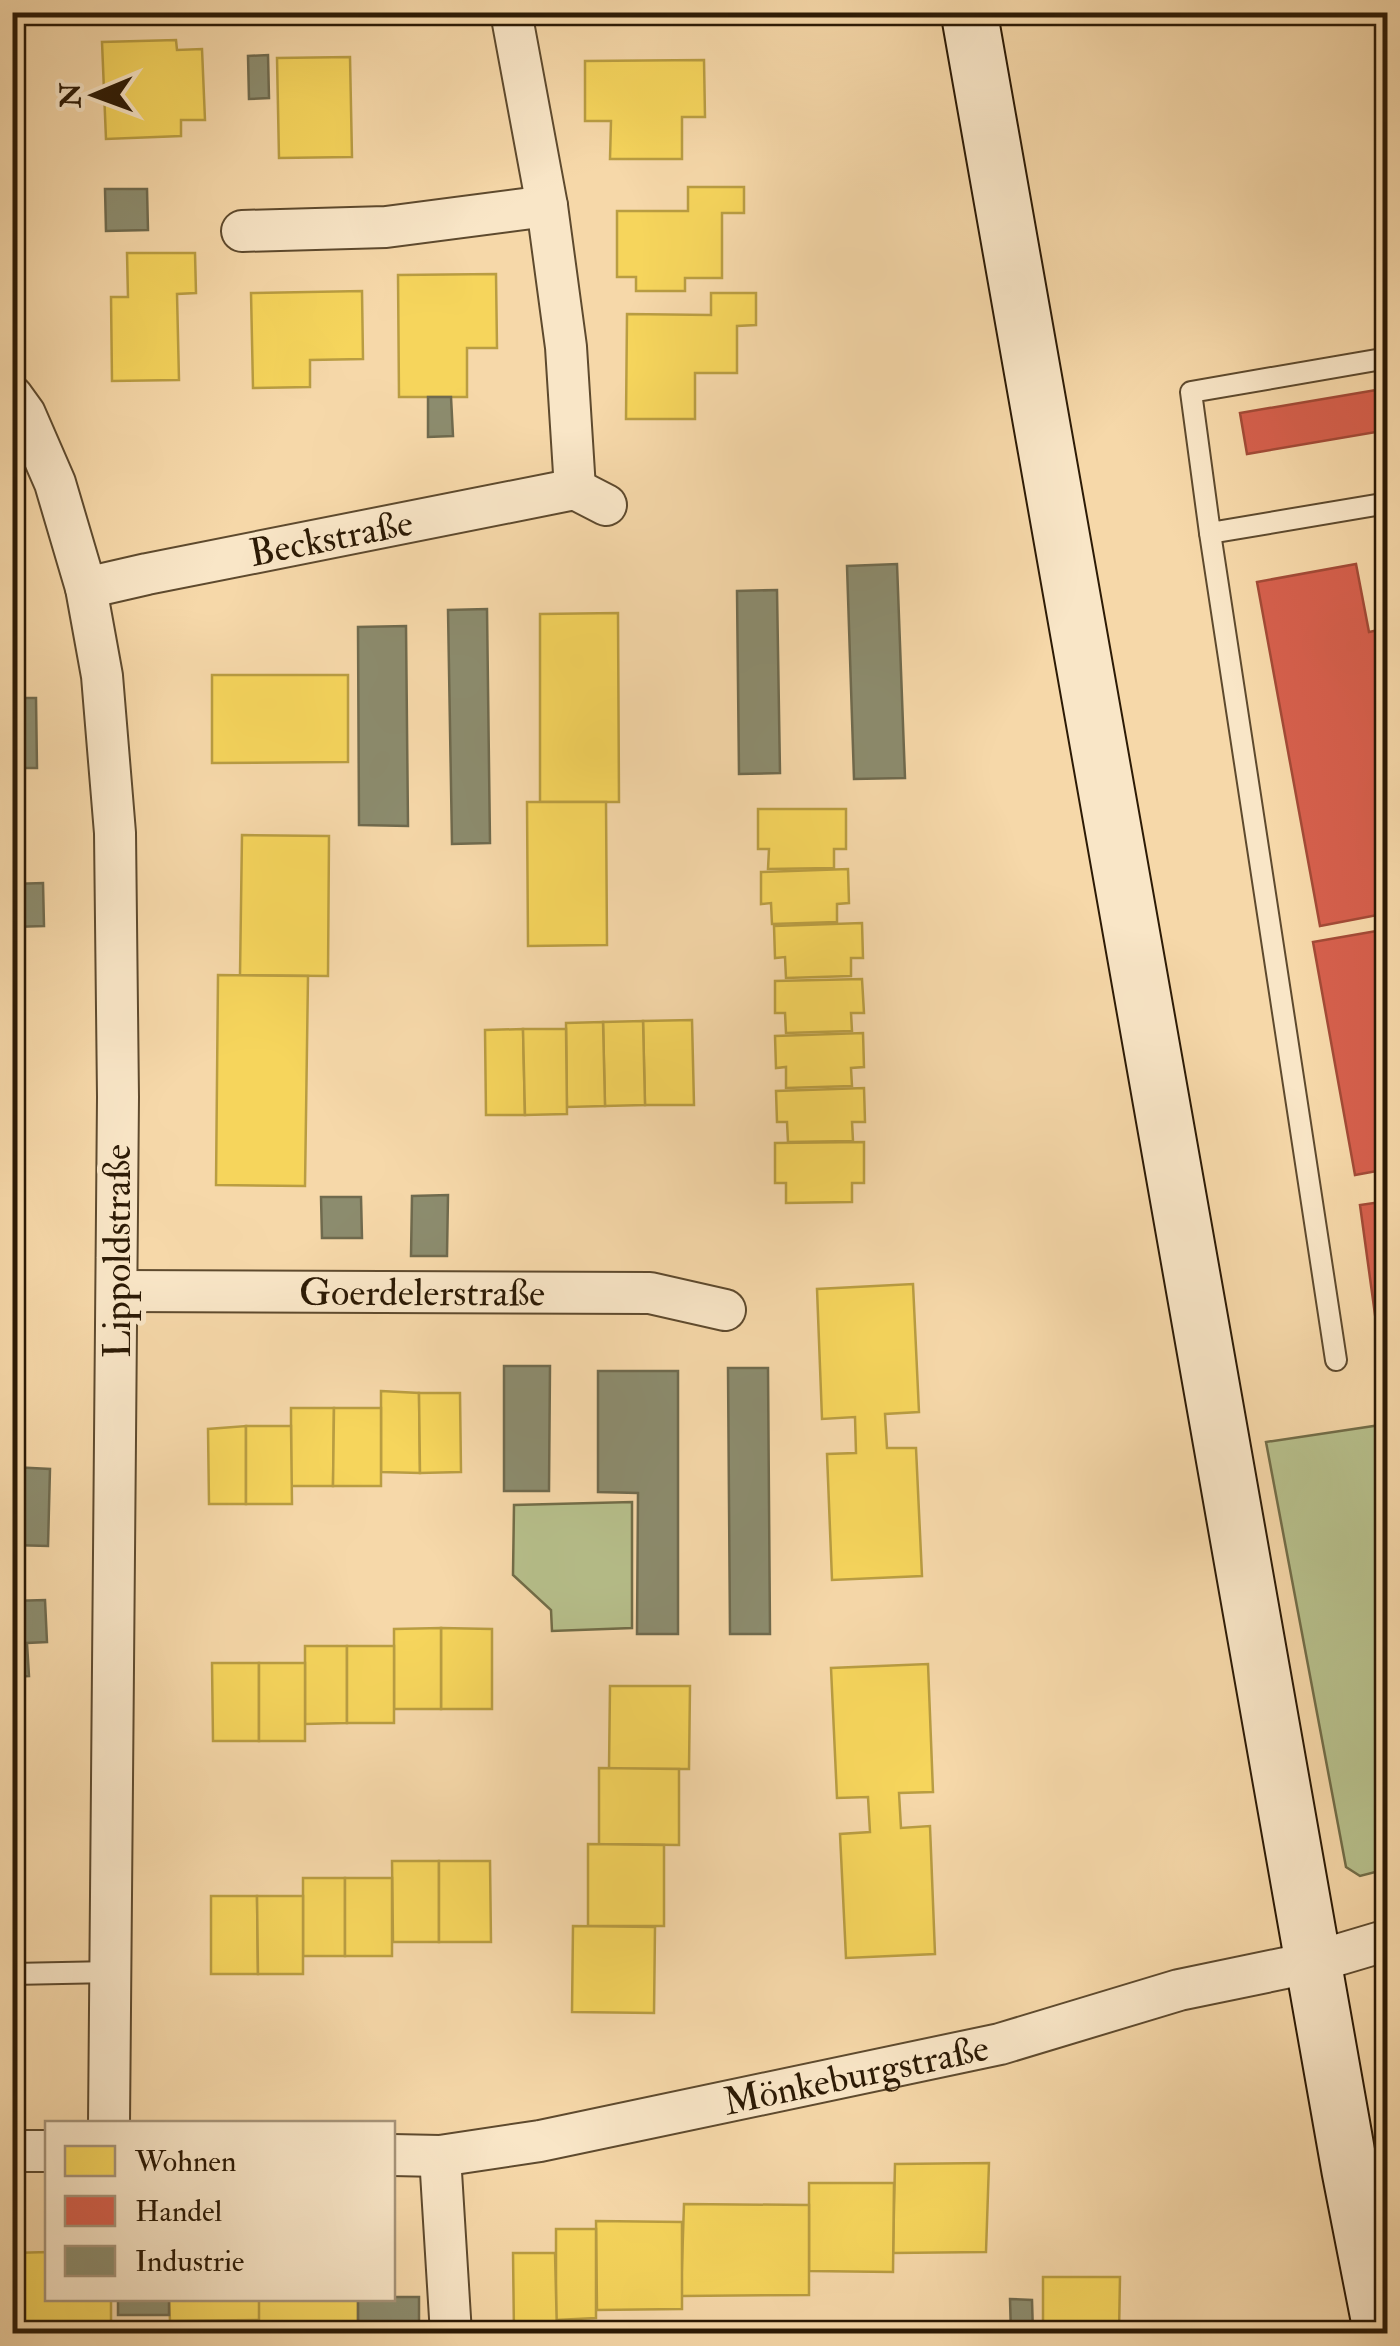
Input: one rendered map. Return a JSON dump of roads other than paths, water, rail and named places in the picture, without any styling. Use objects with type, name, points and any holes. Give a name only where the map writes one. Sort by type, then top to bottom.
[{"type":"street","name":"Beckstraße","points":[[86,588],[590,497],[547,206],[512,12]]},
{"type":"street","points":[[969,12],[1350,2172],[1382,2334]]},
{"type":"street","points":[[242,231],[386,227],[547,206]]},
{"type":"street","name":"Lippoldstraße","points":[[12,396],[25,414],[56,483],[86,588],[102,676],[115,833],[118,1097],[110,2121]]},
{"type":"street","name":"Goerdelerstraße","points":[[117,1291],[650,1292],[725,1310]]},
{"type":"street","name":"Mönkeburgstraße","points":[[395,2156],[440,2156],[540,2141],[1000,2044],[1178,1990],[1314,1962],[1388,1940]]},
{"type":"street","points":[[12,2152],[45,2152]]},
{"type":"street","points":[[440,2156],[451,2334]]},
{"type":"lane","points":[[1336,1360],[1191,392],[1388,358]]},
{"type":"lane","points":[[1210,533],[1388,503]]},
{"type":"lane","points":[[12,1974],[112,1972]]}]
